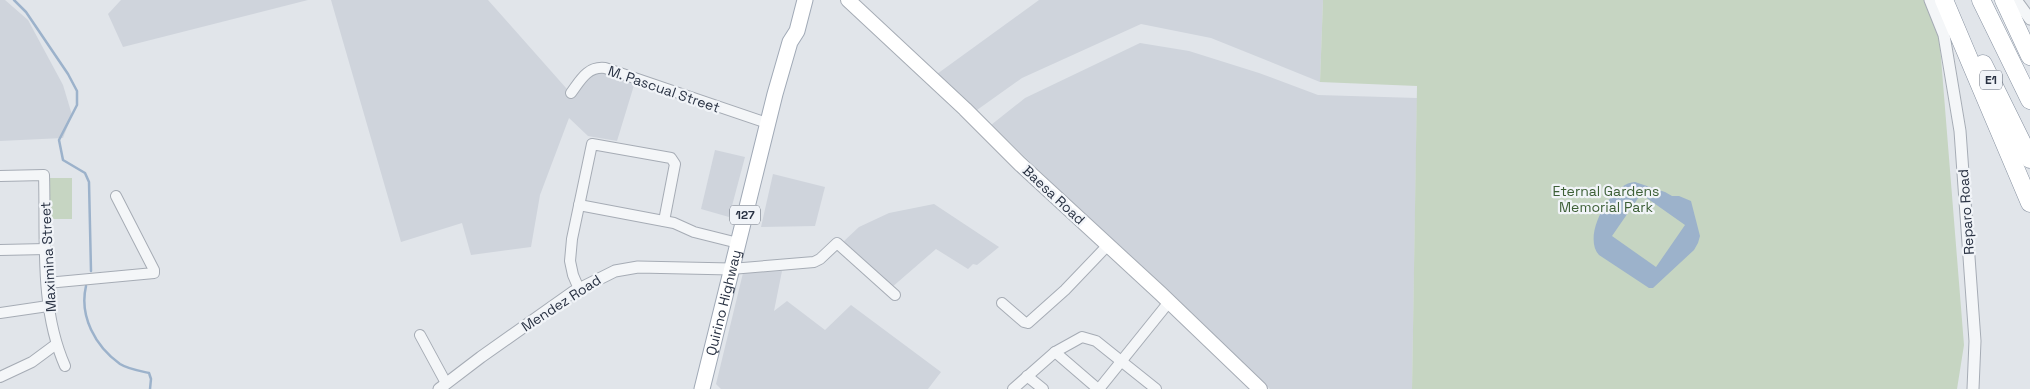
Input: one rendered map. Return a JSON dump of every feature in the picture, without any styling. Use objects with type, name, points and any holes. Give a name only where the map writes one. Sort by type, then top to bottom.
[{"type":"highway","points":[[1944,0],[2030,203]]},
{"type":"highway","name":"E1","points":[[1952,0],[2030,159]]},
{"type":"highway","name":"E1","points":[[1982,0],[2030,100]]},
{"type":"highway","points":[[2004,0],[2030,56]]},
{"type":"main road","name":"Quirino Highway","points":[[790,42],[789,28],[796,0]]},
{"type":"main road","name":"Quirino Highway","points":[[702,389],[767,123],[790,42],[797,31],[805,0]]},
{"type":"main road","name":"Baesa Road","points":[[848,0],[966,109],[1020,164],[1108,244],[1260,389]]},
{"type":"street","name":"Reparo Road","points":[[1930,0],[1944,35],[1960,131],[1975,341],[1973,389]]},
{"type":"street","points":[[2016,0],[2030,18]]},
{"type":"street","name":"M. Pascual Street","points":[[571,93],[586,74],[595,68],[605,68],[767,123]]},
{"type":"street","points":[[579,289],[570,261],[590,147],[595,144],[671,158],[674,161],[664,221]]},
{"type":"street","name":"Maximina Street","points":[[0,176],[44,175],[48,306],[56,345],[65,366]]},
{"type":"street","points":[[47,283],[154,273],[116,196]]},
{"type":"street","points":[[579,205],[664,221],[694,232],[738,243]]},
{"type":"street","points":[[731,270],[814,262],[838,243],[895,295]]},
{"type":"street","points":[[1002,303],[1024,322],[1028,323],[1065,290],[1108,244]]},
{"type":"street","points":[[0,250],[46,249]]},
{"type":"street","name":"Mendez Road","points":[[442,386],[579,289],[606,274],[628,268],[731,270]]},
{"type":"street","points":[[1055,352],[1099,389],[1169,302]]},
{"type":"street","points":[[0,313],[48,306]]},
{"type":"street","points":[[420,335],[442,386]]},
{"type":"street","points":[[1013,389],[1055,352],[1078,339],[1087,337],[1096,341],[1155,389]]},
{"type":"street","points":[[0,377],[37,360],[56,345]]},
{"type":"street","points":[[1026,376],[1043,389]]},
{"type":"shaded area","points":[[0,0],[5,0],[28,20],[63,85],[72,115],[63,138],[0,141]]},
{"type":"shaded area","points":[[121,0],[308,0],[123,47],[108,14]]},
{"type":"shaded area","points":[[331,0],[488,0],[574,97],[587,78],[596,70],[635,82],[617,141],[588,136],[569,118],[540,195],[531,247],[471,255],[462,223],[401,242]]},
{"type":"shaded area","points":[[1039,0],[1323,0],[1320,82],[1211,38],[1141,24],[1022,78],[977,110],[937,74]]},
{"type":"shaded area","points":[[1140,43],[1189,51],[1259,73],[1318,95],[1417,98],[1412,389],[1270,389],[991,125],[1025,98]]},
{"type":"shaded area","points":[[715,150],[745,157],[729,217],[701,209]]},
{"type":"shaded area","points":[[773,174],[825,187],[815,226],[761,227]]},
{"type":"shaded area","points":[[934,204],[999,247],[977,265],[973,264],[968,269],[936,249],[891,288],[843,242],[859,227],[889,213]]},
{"type":"shaded area","points":[[782,271],[774,311],[787,301],[825,330],[851,305],[941,372],[928,389],[721,389],[716,384],[743,273]]},
{"type":"green space","name":"Eternal Gardens Memorial Park","points":[[1323,0],[1924,0],[1939,33],[1964,345],[1957,389],[1412,389],[1417,86],[1320,82]]},
{"type":"green space","points":[[50,178],[72,178],[72,219],[50,219]]},
{"type":"water","points":[[1635,182],[1691,201],[1700,236],[1698,243],[1694,250],[1653,288],[1649,288],[1599,255],[1594,246],[1596,224],[1602,211],[1617,191],[1626,184]],"holes":[[[1641,194],[1685,225],[1656,267],[1612,236]]]},
{"type":"waterway","points":[[14,0],[26,12],[68,74],[77,91],[77,105],[59,140],[63,160],[85,173],[89,182],[91,271]]},
{"type":"waterway","points":[[86,286],[84,297],[87,319],[96,339],[111,357],[120,364],[130,369],[149,373],[151,379],[150,389]]}]
